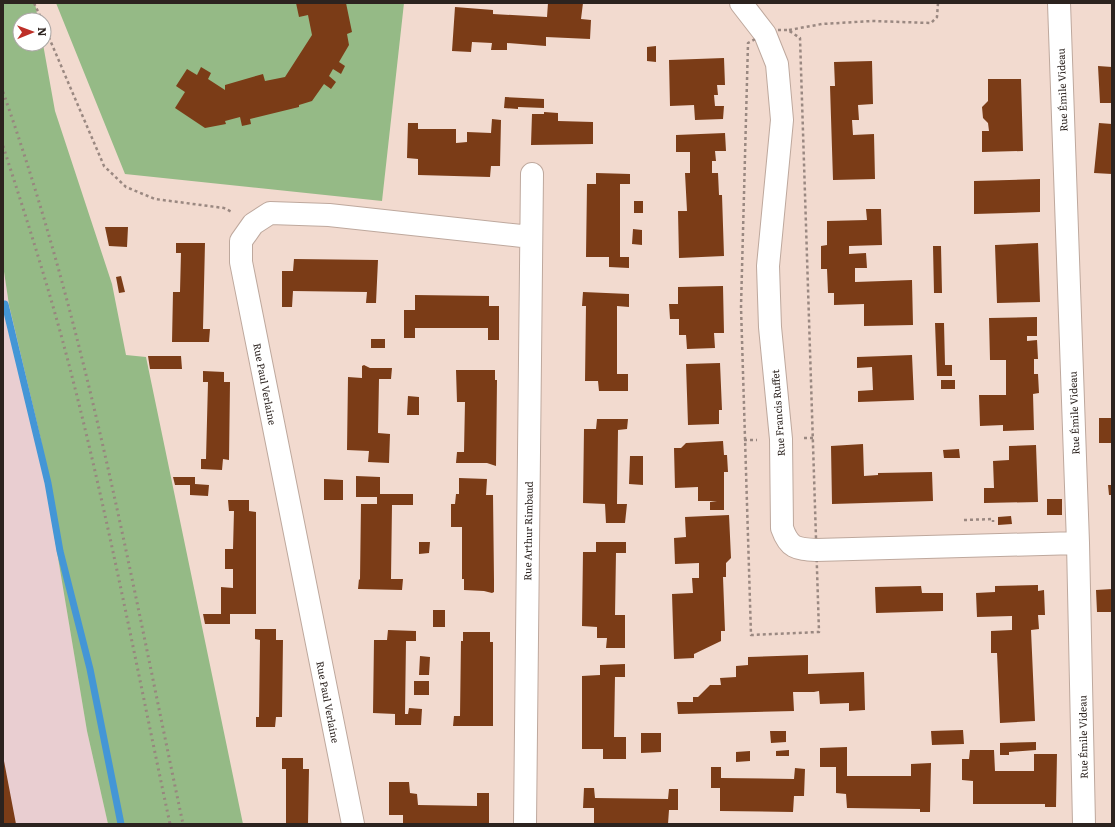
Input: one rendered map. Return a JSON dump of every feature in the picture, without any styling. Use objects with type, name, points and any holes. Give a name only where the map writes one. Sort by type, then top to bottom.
[{"type":"street","name":"Rue Francis Ruffet","points":[[741,3],[765,34],[777,64],[782,120],[768,266],[770,327],[781,439],[782,528],[786,538],[791,545],[801,549],[816,550],[1078,543]]},
{"type":"street","name":"Rue Émile Videau","points":[[1059,3],[1078,543],[1084,824]]},
{"type":"street","name":"Rue Arthur Rimbaud","points":[[525,824],[532,174]]},
{"type":"street","name":"Rue Paul Verlaine","points":[[353,824],[240,262],[241,241],[253,224],[270,213],[329,215],[532,237]]},
{"type":"path","points":[[788,30],[822,24],[872,21],[931,23],[937,17],[938,3]]},
{"type":"path","points":[[52,45],[104,166],[126,187],[155,199],[224,208],[253,224]]},
{"type":"shaded area","points":[[3,265],[9,305],[41,440],[52,522],[87,731],[108,824],[3,824]]},
{"type":"green space","points":[[3,3],[35,3],[37,12],[12,12],[12,52],[44,52],[55,111],[112,284],[126,355],[146,357],[243,824],[108,824],[87,731],[52,522],[41,440],[9,305],[3,265]]},
{"type":"green space","points":[[56,3],[404,3],[382,201],[125,174]]},
{"type":"building","points":[[296,3],[346,3],[352,32],[347,34],[349,45],[339,62],[345,66],[341,74],[333,69],[329,76],[336,82],[331,89],[324,84],[312,101],[299,105],[299,107],[250,119],[251,124],[242,126],[240,117],[225,121],[226,124],[205,128],[175,108],[185,92],[176,86],[187,69],[197,75],[201,67],[211,73],[208,79],[225,90],[225,85],[263,74],[265,81],[285,77],[312,35],[308,15],[299,17]]},
{"type":"building","points":[[548,3],[583,3],[581,19],[591,20],[590,39],[546,37],[546,46],[507,43],[507,50],[491,50],[492,43],[472,42],[471,52],[452,51],[455,7],[493,10],[493,14],[547,17]]},
{"type":"building","points":[[656,46],[656,62],[647,61],[647,47]]},
{"type":"building","points":[[724,58],[725,85],[717,85],[718,95],[714,95],[715,106],[724,106],[723,119],[695,120],[694,105],[670,106],[669,60]]},
{"type":"building","points":[[872,61],[873,104],[858,105],[859,120],[852,120],[853,135],[874,134],[875,179],[833,180],[830,86],[835,86],[834,62]]},
{"type":"building","points":[[1098,66],[1112,67],[1112,103],[1100,103]]},
{"type":"building","points":[[988,79],[1021,79],[1023,151],[982,152],[982,131],[989,131],[988,123],[983,118],[982,107],[988,101]]},
{"type":"building","points":[[505,97],[544,99],[544,108],[504,108]]},
{"type":"building","points":[[544,112],[558,113],[558,121],[593,122],[593,144],[531,145],[532,114],[544,114]]},
{"type":"building","points":[[492,119],[501,120],[500,166],[491,166],[490,177],[418,175],[418,159],[407,158],[408,123],[418,123],[418,129],[456,129],[456,143],[467,142],[467,132],[491,133]]},
{"type":"building","points":[[1099,123],[1112,124],[1112,174],[1094,173]]},
{"type":"building","points":[[725,133],[726,151],[715,151],[716,161],[712,161],[712,173],[718,173],[719,195],[722,195],[724,256],[679,258],[678,211],[687,211],[685,173],[690,173],[690,152],[676,152],[676,135]]},
{"type":"building","points":[[596,173],[630,174],[630,184],[620,184],[620,257],[629,257],[629,268],[609,267],[609,257],[586,257],[587,184],[596,184]]},
{"type":"building","points":[[1040,179],[1040,212],[974,214],[974,181]]},
{"type":"building","points":[[634,201],[643,201],[643,213],[634,213]]},
{"type":"building","points":[[866,209],[881,209],[882,245],[849,246],[849,254],[866,253],[867,268],[855,268],[855,282],[912,280],[913,325],[864,326],[864,304],[834,305],[834,293],[828,293],[827,269],[821,269],[821,246],[827,245],[827,221],[867,220]]},
{"type":"building","points":[[105,227],[128,227],[127,247],[109,246]]},
{"type":"building","points":[[633,229],[642,230],[642,245],[632,244]]},
{"type":"building","points":[[176,243],[205,243],[203,329],[210,329],[209,342],[172,342],[173,292],[180,292],[181,253],[176,253]]},
{"type":"building","points":[[1038,243],[1040,302],[997,303],[995,245]]},
{"type":"building","points":[[933,246],[941,246],[942,293],[934,293]]},
{"type":"building","points":[[294,259],[378,260],[376,303],[366,303],[367,292],[293,291],[292,307],[282,307],[282,271],[293,271]]},
{"type":"building","points":[[121,276],[125,292],[119,293],[116,277]]},
{"type":"building","points":[[723,286],[724,333],[714,333],[715,348],[687,349],[686,335],[679,335],[679,319],[670,319],[669,304],[678,304],[678,287]]},
{"type":"building","points":[[583,292],[629,294],[629,307],[617,306],[617,374],[628,374],[628,391],[599,391],[598,381],[585,381],[586,306],[582,306]]},
{"type":"building","points":[[415,295],[489,296],[489,306],[499,306],[499,340],[488,340],[488,328],[415,328],[415,338],[404,338],[404,310],[415,310]]},
{"type":"building","points":[[1037,317],[1037,336],[1027,336],[1027,341],[1037,340],[1038,359],[1034,359],[1034,374],[1038,374],[1039,393],[1033,394],[1034,430],[1003,431],[1003,425],[980,426],[979,395],[1006,395],[1006,360],[990,360],[989,318]]},
{"type":"building","points":[[935,323],[944,323],[945,365],[952,365],[952,376],[937,376]]},
{"type":"building","points":[[371,339],[385,339],[385,348],[371,348]]},
{"type":"building","points":[[912,355],[914,400],[858,402],[858,391],[873,390],[872,367],[857,368],[857,357]]},
{"type":"building","points":[[148,356],[181,356],[182,369],[150,369]]},
{"type":"building","points":[[720,363],[722,410],[719,410],[719,424],[688,425],[686,364]]},
{"type":"building","points":[[364,365],[370,368],[392,368],[391,379],[379,379],[378,433],[390,434],[389,463],[368,462],[369,451],[347,450],[348,377],[362,378],[362,366]]},
{"type":"building","points":[[456,370],[495,370],[495,380],[497,380],[496,466],[487,463],[456,463],[457,452],[464,452],[465,402],[457,402]]},
{"type":"building","points":[[203,371],[224,372],[224,382],[230,382],[229,460],[223,459],[222,470],[201,469],[201,459],[206,459],[208,382],[203,382]]},
{"type":"building","points":[[941,380],[955,380],[955,389],[941,389]]},
{"type":"building","points":[[408,396],[419,397],[419,415],[407,415]]},
{"type":"building","points":[[1099,418],[1112,418],[1112,443],[1099,443]]},
{"type":"building","points":[[597,419],[628,419],[627,429],[618,430],[617,504],[627,504],[625,523],[606,523],[605,504],[583,503],[584,429],[596,429]]},
{"type":"building","points":[[723,441],[724,455],[727,455],[728,472],[724,472],[724,510],[710,510],[710,502],[717,501],[698,501],[698,487],[675,488],[674,448],[681,448],[686,443]]},
{"type":"building","points":[[863,444],[864,476],[878,475],[878,473],[932,472],[933,501],[832,504],[831,446]]},
{"type":"building","points":[[1036,445],[1038,502],[984,503],[984,488],[994,488],[993,461],[1009,460],[1009,446]]},
{"type":"building","points":[[959,449],[960,458],[944,458],[943,450]]},
{"type":"building","points":[[630,456],[643,456],[643,485],[629,484]]},
{"type":"building","points":[[356,476],[380,477],[380,494],[413,494],[413,505],[392,505],[391,579],[403,579],[402,590],[358,589],[359,579],[360,580],[361,504],[377,504],[377,497],[356,497]]},
{"type":"building","points":[[173,477],[195,477],[195,484],[209,485],[208,496],[190,495],[190,485],[175,485]]},
{"type":"building","points":[[459,478],[487,479],[486,495],[493,495],[494,592],[492,593],[464,590],[464,579],[462,579],[462,527],[451,527],[451,504],[455,504],[456,494],[459,494]]},
{"type":"building","points":[[324,479],[343,480],[343,500],[324,500]]},
{"type":"building","points":[[1108,485],[1112,485],[1112,495],[1109,495]]},
{"type":"building","points":[[1047,499],[1062,499],[1062,515],[1047,515]]},
{"type":"building","points":[[228,500],[249,500],[249,511],[256,512],[256,614],[230,614],[230,624],[205,624],[203,614],[221,614],[221,587],[233,588],[233,569],[225,569],[225,549],[233,549],[234,511],[229,511]]},
{"type":"building","points":[[729,515],[731,558],[726,563],[726,577],[723,577],[725,631],[721,631],[721,641],[694,654],[694,658],[674,659],[672,594],[693,593],[692,578],[699,578],[699,563],[675,564],[674,538],[686,537],[685,517]]},
{"type":"building","points":[[1011,516],[1012,524],[998,525],[998,517]]},
{"type":"building","points":[[419,542],[430,542],[429,553],[419,554]]},
{"type":"building","points":[[596,542],[626,542],[626,553],[616,553],[615,615],[625,615],[625,648],[606,648],[607,638],[597,638],[597,627],[582,626],[583,552],[596,552]]},
{"type":"building","points":[[1038,585],[1038,591],[1044,590],[1045,615],[1038,615],[1039,629],[1031,630],[1035,721],[1000,723],[997,653],[991,653],[991,631],[1012,630],[1012,616],[977,617],[976,593],[995,592],[995,586]]},
{"type":"building","points":[[921,586],[922,593],[943,593],[943,611],[876,613],[875,587]]},
{"type":"building","points":[[1112,589],[1112,612],[1097,612],[1096,590]]},
{"type":"building","points":[[433,610],[445,610],[445,627],[433,627]]},
{"type":"building","points":[[255,629],[276,629],[276,640],[283,640],[282,717],[276,717],[275,727],[256,727],[256,717],[259,717],[260,640],[255,639]]},
{"type":"building","points":[[388,630],[416,631],[416,641],[406,641],[405,714],[408,714],[409,708],[422,709],[421,725],[395,725],[395,714],[373,713],[374,640],[387,640]]},
{"type":"building","points":[[463,632],[490,632],[490,642],[493,642],[493,726],[453,726],[454,716],[460,716],[461,641],[463,641]]},
{"type":"building","points":[[808,655],[808,674],[864,672],[865,710],[849,711],[849,703],[820,704],[819,691],[793,692],[794,711],[678,714],[677,702],[693,702],[693,697],[698,697],[710,685],[721,685],[720,678],[736,677],[736,666],[748,665],[748,657]]},
{"type":"building","points":[[420,656],[430,657],[429,675],[419,675]]},
{"type":"building","points":[[625,664],[625,677],[615,677],[614,737],[626,737],[626,759],[603,759],[603,749],[582,749],[582,676],[600,675],[600,665]]},
{"type":"building","points":[[414,681],[429,681],[429,695],[414,695]]},
{"type":"building","points":[[963,730],[964,744],[932,745],[931,731]]},
{"type":"building","points":[[770,731],[786,731],[786,742],[771,743]]},
{"type":"building","points":[[641,733],[661,733],[661,752],[641,753]]},
{"type":"building","points":[[1036,742],[1036,750],[1009,752],[1009,755],[1000,755],[1000,743]]},
{"type":"building","points":[[847,747],[847,776],[911,776],[911,764],[931,763],[930,812],[920,812],[920,809],[847,808],[846,794],[836,793],[836,767],[820,767],[820,748]]},
{"type":"building","points":[[789,750],[789,756],[776,756],[776,751]]},
{"type":"building","points":[[970,750],[994,750],[995,771],[1034,771],[1034,754],[1057,754],[1056,807],[1045,807],[1045,804],[973,804],[973,781],[962,780],[962,759],[969,759]]},
{"type":"building","points":[[750,751],[750,761],[736,762],[736,752]]},
{"type":"building","points":[[282,758],[303,758],[303,769],[309,769],[308,824],[286,824],[286,769],[282,769]]},
{"type":"building","points":[[4,761],[16,824],[3,824]]},
{"type":"building","points":[[711,767],[721,767],[721,778],[794,779],[795,768],[805,769],[804,796],[794,796],[793,812],[720,811],[720,788],[711,788]]},
{"type":"building","points":[[389,782],[409,782],[410,793],[417,794],[418,805],[477,806],[477,793],[489,793],[489,824],[403,824],[403,815],[389,815]]},
{"type":"building","points":[[584,788],[594,788],[595,798],[668,799],[669,789],[678,789],[678,810],[669,810],[668,824],[594,824],[594,808],[583,808]]},
{"type":"waterway","points":[[5,304],[48,483],[60,551],[90,669],[121,824]]},
{"type":"railway","points":[[3,92],[33,181],[83,363],[125,547],[183,824]]},
{"type":"railway","points":[[3,146],[53,307],[83,419],[109,534],[170,824]]}]
